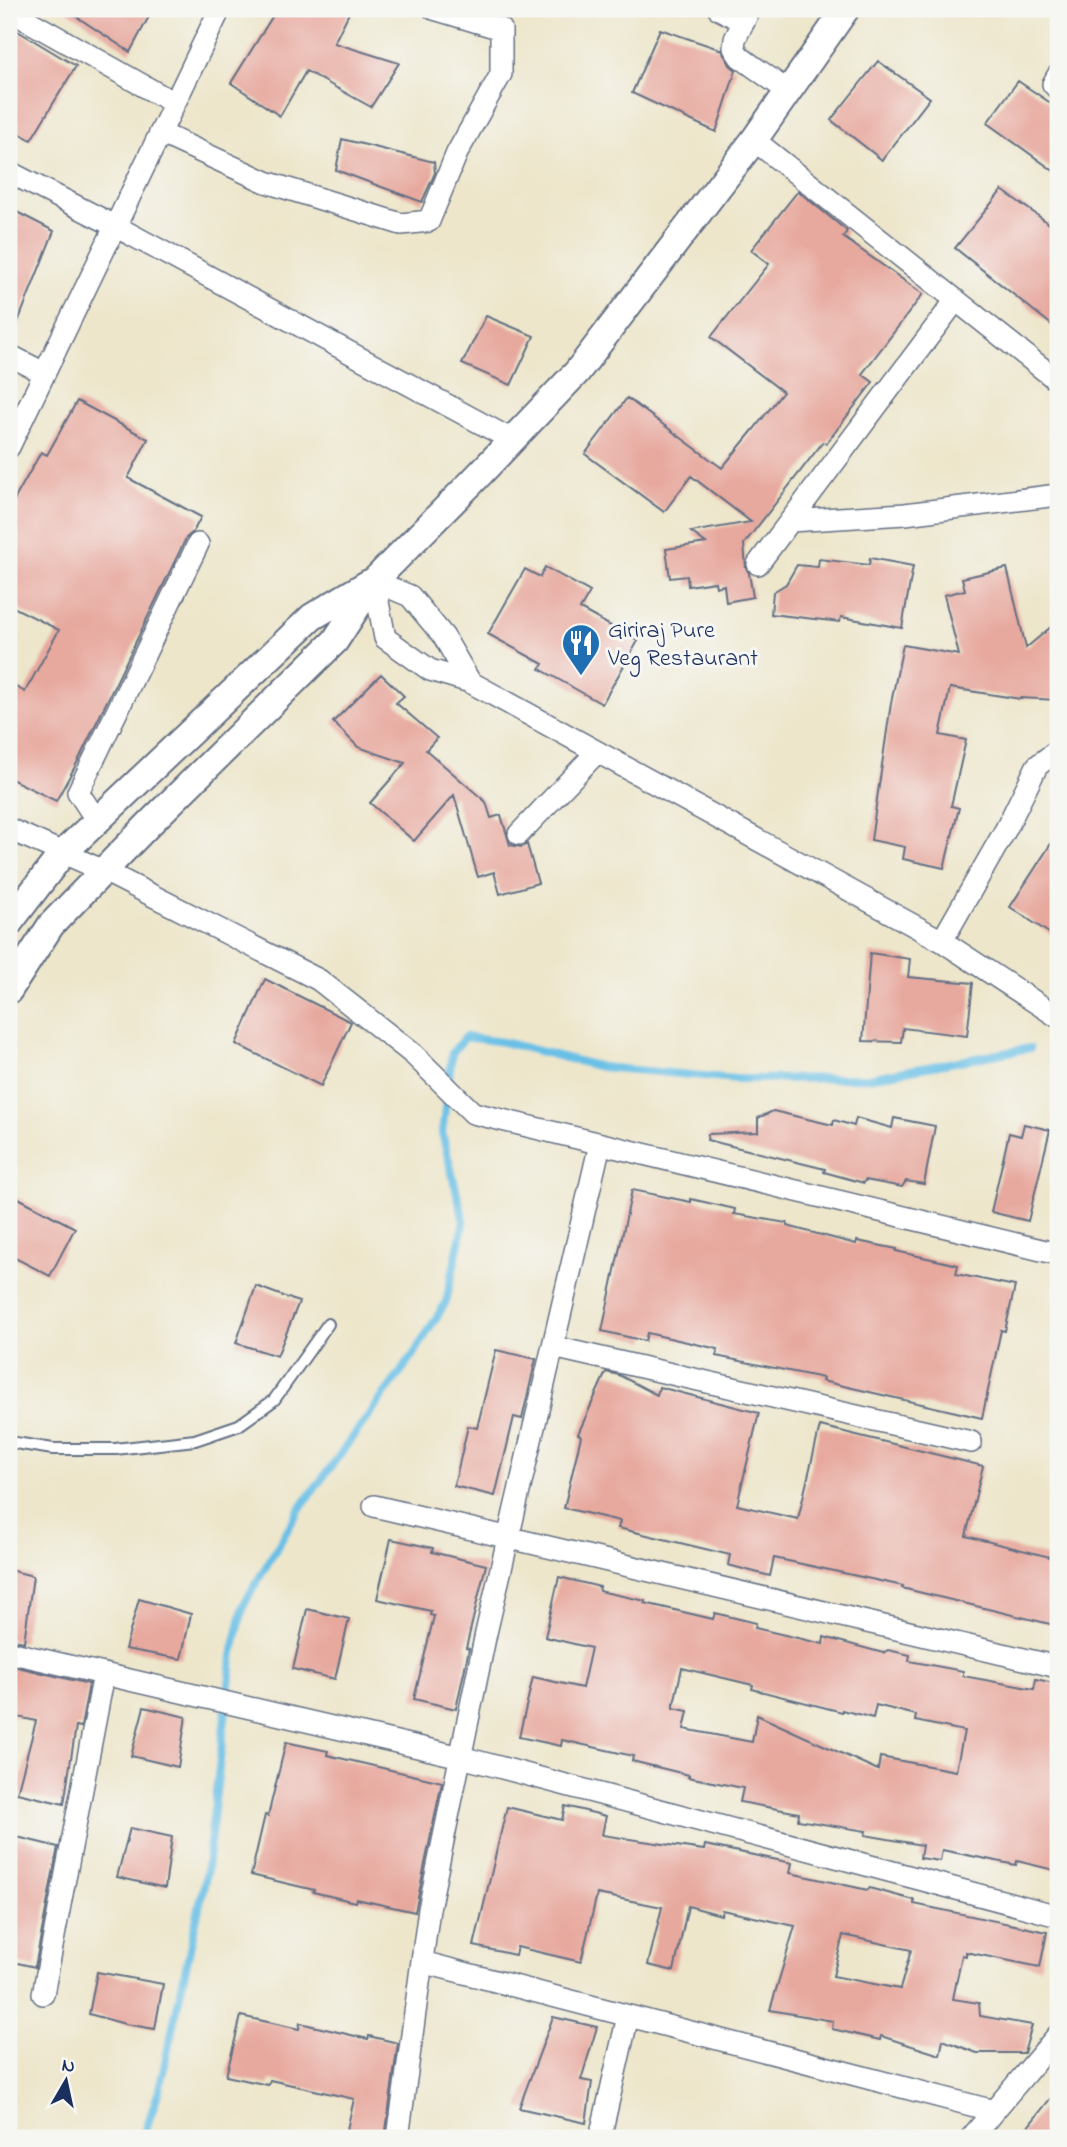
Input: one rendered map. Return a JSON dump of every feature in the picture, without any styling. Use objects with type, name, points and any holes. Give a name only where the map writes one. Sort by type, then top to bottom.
[{"type":"street","points":[[9,447],[220,9]]},
{"type":"street","points":[[160,133],[266,182],[401,224],[429,222],[457,153],[501,74],[501,29],[434,9]]},
{"type":"street","points":[[719,9],[747,16],[735,39],[734,48],[740,57],[789,92]]},
{"type":"street","points":[[9,990],[51,925],[335,641],[374,580],[577,372],[754,140],[846,9]]},
{"type":"street","points":[[9,10],[174,103]]},
{"type":"street","points":[[1058,75],[1052,84],[1058,89]]},
{"type":"street","points":[[754,140],[1058,381]]},
{"type":"street","points":[[9,172],[115,226],[512,440]]},
{"type":"street","points":[[758,564],[956,300]]},
{"type":"street","points":[[9,355],[44,373]]},
{"type":"street","points":[[790,521],[905,514],[1058,495]]},
{"type":"street","points":[[97,821],[78,792],[198,544]]},
{"type":"street","points":[[374,580],[410,596],[444,637],[470,682]]},
{"type":"street","points":[[374,580],[386,638],[430,670],[470,682],[942,941],[1058,1017]]},
{"type":"street","points":[[9,923],[62,854],[312,617],[374,580]]},
{"type":"street","points":[[942,941],[1006,829],[1037,766],[1058,751]]},
{"type":"street","points":[[519,834],[597,752]]},
{"type":"street","points":[[9,829],[104,871],[319,980],[413,1054],[472,1113],[1058,1254]]},
{"type":"street","points":[[397,2138],[429,1909],[508,1539],[600,1144]]},
{"type":"street","points":[[553,1347],[971,1442]]},
{"type":"street","points":[[374,1506],[1058,1667]]},
{"type":"street","points":[[9,1651],[461,1757],[1058,1916]]},
{"type":"street","points":[[43,1994],[104,1674]]},
{"type":"street","points":[[422,1962],[994,2111]]},
{"type":"street","points":[[600,2138],[628,2016]]},
{"type":"street","points":[[971,2138],[1058,2035]]},
{"type":"lane","points":[[9,1442],[53,1449],[115,1449],[195,1440],[239,1425],[274,1400],[328,1324]]},
{"type":"building","points":[[65,9],[153,9],[130,52]]},
{"type":"building","points":[[277,9],[351,9],[334,43],[399,63],[371,107],[306,71],[280,116],[231,83]]},
{"type":"building","points":[[660,29],[722,50],[729,64],[736,70],[716,132],[632,93]]},
{"type":"building","points":[[16,30],[76,66],[31,140],[9,127],[9,42]]},
{"type":"building","points":[[878,61],[930,98],[882,160],[831,120]]},
{"type":"building","points":[[1018,81],[1058,108],[1058,174],[987,123]]},
{"type":"building","points":[[342,139],[434,162],[435,173],[422,202],[336,170]]},
{"type":"building","points":[[1002,190],[1058,230],[1058,330],[955,248]]},
{"type":"building","points":[[798,191],[847,231],[843,237],[923,294],[862,374],[873,382],[744,544],[753,597],[726,602],[724,585],[716,587],[715,582],[688,586],[687,576],[670,578],[666,549],[706,543],[691,532],[751,522],[691,476],[664,512],[585,454],[627,398],[722,468],[754,429],[783,392],[711,337],[769,264],[751,250]]},
{"type":"building","points":[[9,208],[54,231],[10,342],[9,342]]},
{"type":"building","points":[[486,316],[534,336],[511,385],[462,364]]},
{"type":"building","points":[[77,401],[148,439],[128,478],[201,517],[193,532],[186,538],[56,801],[9,778],[9,683],[25,692],[59,630],[9,605],[9,509],[41,452],[47,455]]},
{"type":"building","points":[[870,558],[913,566],[902,628],[841,617],[840,622],[771,614],[773,592],[786,584],[797,565],[818,567],[819,559],[869,565]]},
{"type":"building","points":[[545,567],[590,592],[580,609],[638,641],[602,704],[540,669],[543,664],[488,634],[525,569],[540,577]]},
{"type":"building","points":[[1007,568],[1026,648],[1058,621],[1057,700],[1021,699],[950,688],[940,735],[966,740],[951,806],[959,808],[944,868],[903,859],[905,847],[871,840],[891,703],[903,645],[959,655],[944,595],[965,590],[962,578]]},
{"type":"building","points":[[381,674],[404,696],[396,703],[437,738],[426,750],[486,802],[491,818],[501,815],[510,845],[522,847],[527,844],[538,883],[500,894],[494,872],[478,877],[454,795],[414,841],[370,803],[405,763],[358,747],[333,722]]},
{"type":"building","points":[[1058,833],[1058,939],[1010,907]]},
{"type":"building","points":[[870,953],[910,959],[908,977],[973,983],[967,1036],[903,1028],[901,1042],[863,1041]]},
{"type":"building","points":[[265,979],[351,1022],[321,1086],[236,1044]]},
{"type":"building","points":[[773,1111],[833,1125],[834,1120],[854,1126],[856,1118],[892,1128],[894,1118],[935,1126],[924,1184],[906,1181],[902,1187],[865,1180],[864,1183],[824,1172],[825,1169],[707,1140],[708,1134],[758,1132],[758,1118]]},
{"type":"building","points":[[1024,1124],[1050,1130],[1028,1221],[991,1212],[1009,1133],[1021,1136]]},
{"type":"building","points":[[632,1190],[691,1202],[691,1199],[735,1209],[734,1214],[787,1223],[787,1226],[856,1244],[857,1241],[897,1249],[896,1251],[958,1265],[956,1274],[1015,1286],[1005,1331],[1001,1330],[982,1418],[822,1381],[823,1378],[716,1356],[718,1349],[647,1333],[645,1341],[602,1331]]},
{"type":"building","points":[[9,1193],[75,1228],[50,1276],[9,1255]]},
{"type":"building","points":[[256,1286],[299,1302],[277,1356],[236,1343]]},
{"type":"building","points":[[496,1350],[536,1359],[522,1419],[514,1417],[495,1496],[454,1486],[468,1426],[477,1428]]},
{"type":"building","points":[[606,1372],[619,1375],[657,1395],[659,1387],[759,1413],[737,1505],[798,1519],[820,1426],[983,1466],[966,1536],[1058,1559],[1058,1626],[902,1588],[903,1586],[774,1558],[770,1576],[728,1565],[730,1555],[618,1528],[620,1521],[564,1508],[581,1436],[578,1434]]},
{"type":"building","points":[[391,1539],[433,1548],[432,1552],[486,1565],[466,1648],[469,1649],[456,1709],[414,1699],[434,1616],[430,1615],[431,1611],[377,1599]]},
{"type":"building","points":[[9,1570],[33,1576],[24,1642],[9,1639]]},
{"type":"building","points":[[559,1577],[600,1587],[599,1591],[646,1601],[645,1603],[713,1619],[715,1613],[756,1623],[755,1628],[823,1644],[824,1637],[883,1653],[888,1650],[910,1655],[909,1661],[963,1671],[963,1676],[1034,1689],[1036,1679],[1058,1684],[1058,1754],[1053,1780],[1058,1781],[1058,1871],[1017,1861],[1016,1865],[942,1850],[940,1861],[920,1858],[922,1845],[865,1835],[866,1831],[798,1820],[799,1813],[740,1802],[743,1788],[688,1777],[689,1775],[632,1761],[633,1756],[562,1740],[561,1746],[519,1737],[533,1677],[582,1688],[591,1648],[545,1637]],"holes":[[[682,1668],[753,1685],[752,1689],[842,1712],[873,1718],[876,1705],[916,1715],[915,1721],[964,1731],[956,1771],[880,1757],[878,1770],[757,1715],[752,1742],[684,1729],[688,1711],[673,1708]]]},
{"type":"building","points":[[139,1599],[191,1614],[181,1659],[125,1649]]},
{"type":"building","points":[[307,1609],[349,1619],[335,1679],[293,1669]]},
{"type":"building","points":[[9,1665],[89,1684],[81,1727],[76,1726],[64,1804],[17,1793],[36,1721],[9,1715]]},
{"type":"building","points":[[144,1707],[186,1717],[178,1767],[131,1756]]},
{"type":"building","points":[[286,1742],[328,1751],[327,1755],[442,1782],[415,1912],[356,1899],[355,1902],[251,1875]]},
{"type":"building","points":[[565,1806],[606,1816],[602,1835],[704,1850],[705,1845],[792,1863],[790,1873],[868,1890],[869,1888],[914,1900],[914,1904],[1047,1932],[1040,1967],[966,1952],[966,1956],[962,1955],[953,1999],[979,2003],[980,2016],[1032,2025],[1024,2053],[977,2053],[943,2040],[940,2055],[881,2036],[880,2040],[832,2029],[833,2021],[770,2010],[795,1926],[722,1910],[721,1915],[688,1906],[674,1971],[648,1965],[662,1907],[597,1894],[581,1962],[517,1947],[515,1955],[474,1946],[507,1807],[562,1820]],"holes":[[[843,1935],[911,1950],[900,1989],[833,1976]]]},
{"type":"building","points":[[130,1828],[172,1837],[165,1888],[117,1877]]},
{"type":"building","points":[[17,1837],[58,1847],[35,1967],[9,1961],[9,1868]]},
{"type":"building","points":[[97,1972],[163,1984],[155,2029],[89,2014]]},
{"type":"building","points":[[241,2016],[299,2029],[300,2023],[398,2043],[385,2138],[345,2138],[354,2099],[270,2080],[268,2085],[226,2076]]},
{"type":"building","points":[[553,2017],[597,2027],[581,2080],[592,2082],[586,2123],[519,2108]]},
{"type":"building","points":[[1058,2089],[1058,2138],[1019,2138]]},
{"type":"waterway","points":[[143,2138],[159,2090],[206,1876],[233,1651],[244,1604],[299,1510],[414,1354],[446,1302],[464,1221],[442,1133],[452,1053],[465,1037],[503,1042],[601,1067],[736,1079],[868,1078],[1030,1048]]},
{"type":"place","name":"Giriraj Pure Veg Restaurant","points":[[581,677]]}]
